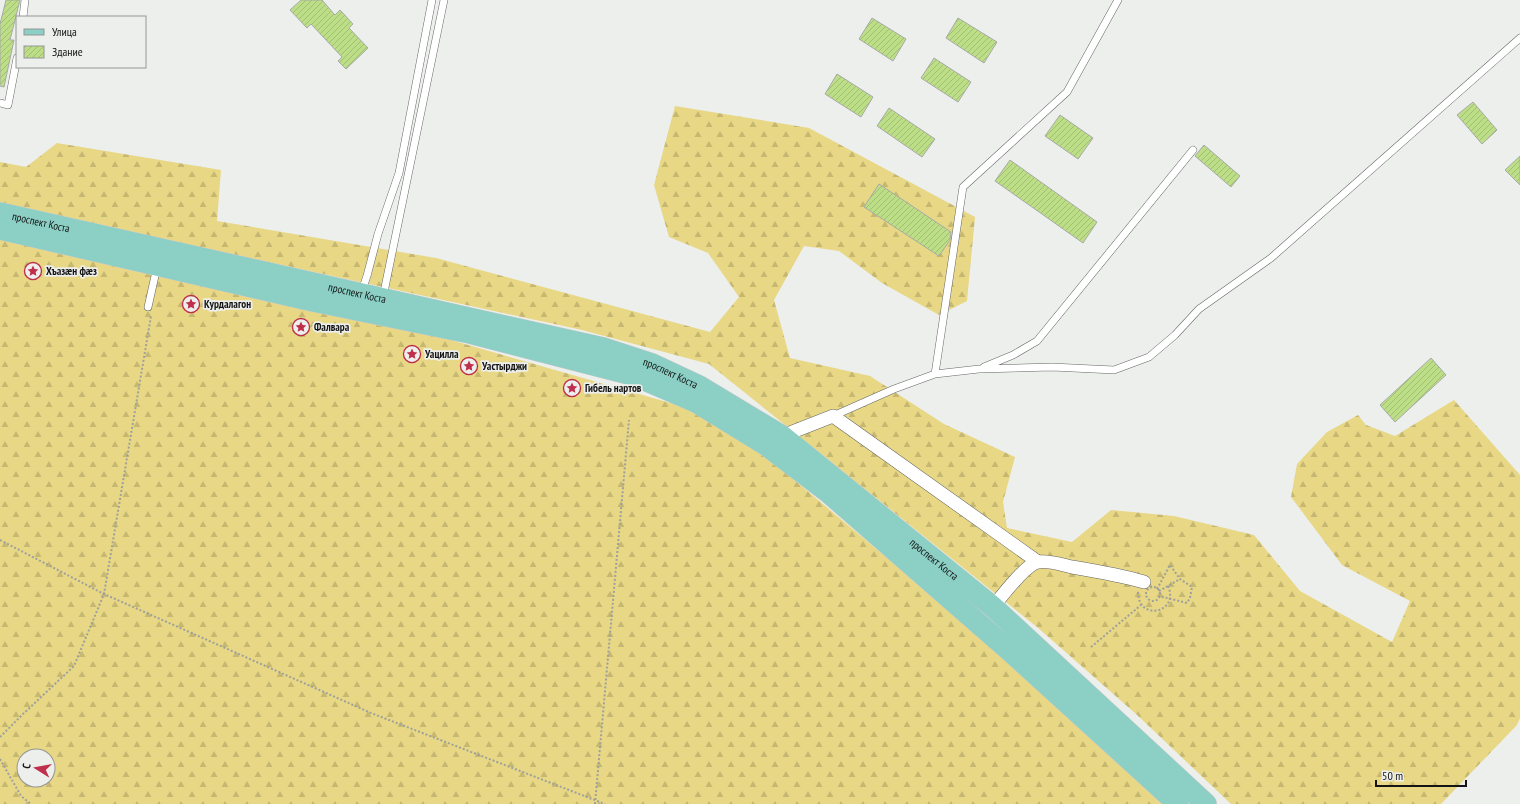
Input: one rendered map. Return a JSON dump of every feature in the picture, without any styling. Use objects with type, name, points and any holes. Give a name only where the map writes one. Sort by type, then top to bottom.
[{"type":"main road","name":"проспект Коста","points":[[0,213],[603,348],[652,364],[699,386],[782,436],[994,607],[1206,804]]},
{"type":"main road","name":"проспект Коста","points":[[0,229],[313,301],[470,333],[633,375],[696,402],[766,445],[829,493],[1010,651],[1178,804]]},
{"type":"street","points":[[782,436],[833,416],[1038,562],[1123,576],[1144,582]]},
{"type":"street","points":[[994,607],[1004,593],[1027,569],[1038,562]]},
{"type":"lane","points":[[23,16],[25,0]]},
{"type":"lane","points":[[361,294],[378,234],[399,173],[432,0]]},
{"type":"lane","points":[[383,299],[444,0]]},
{"type":"lane","points":[[935,374],[963,187],[1067,92],[1118,0]]},
{"type":"lane","points":[[833,416],[894,389],[935,374],[979,369],[1052,367],[1114,370],[1148,357],[1175,335],[1198,309],[1271,258],[1520,38]]},
{"type":"lane","points":[[0,103],[8,104],[16,63]]},
{"type":"lane","points":[[979,369],[1013,355],[1037,341],[1194,150]]},
{"type":"lane","points":[[150,310],[157,265]]},
{"type":"path","points":[[0,737],[74,666],[104,594],[150,310]]},
{"type":"path","points":[[595,802],[629,420]]},
{"type":"path","points":[[0,540],[104,594],[371,713],[595,802],[604,804]]},
{"type":"path","points":[[1159,596],[1187,604],[1192,587],[1180,579],[1170,565],[1158,590],[1159,596],[1157,600],[1149,600],[1147,596],[1149,589],[1153,588],[1158,590],[1180,579]]},
{"type":"path","points":[[1163,581],[1157,578],[1150,578],[1139,588],[1138,598],[1146,609],[1152,611],[1158,610],[1167,605],[1170,599],[1170,591],[1168,586]]},
{"type":"path","points":[[1091,647],[1141,604]]},
{"type":"path","points":[[0,759],[21,796],[31,804]]},
{"type":"green space","points":[[675,106],[809,128],[975,217],[967,301],[939,315],[882,283],[839,251],[804,246],[774,300],[790,358],[870,376],[944,424],[1015,457],[1003,502],[1007,528],[1072,542],[1111,510],[1174,516],[1254,535],[1300,591],[1392,642],[1410,601],[1342,565],[1291,497],[1297,464],[1327,432],[1358,415],[1366,425],[1395,436],[1454,400],[1520,475],[1520,718],[1517,725],[1441,804],[1231,804],[1136,714],[1037,627],[709,364],[582,330],[0,204],[0,162],[26,167],[57,143],[221,170],[217,221],[436,258],[710,332],[739,297],[708,253],[669,237],[654,185]]},
{"type":"green space","points":[[0,235],[402,326],[688,408],[761,452],[993,647],[1166,804],[0,804]]},
{"type":"building","points":[[6,0],[20,0],[10,40],[14,40],[4,87],[0,86],[0,24]]},
{"type":"building","points":[[301,0],[322,0],[335,15],[340,10],[353,24],[349,28],[368,48],[346,69],[338,61],[342,57],[311,24],[307,28],[290,10]]},
{"type":"building","points":[[872,18],[906,39],[893,61],[859,39]]},
{"type":"building","points":[[958,18],[997,42],[984,63],[946,38]]},
{"type":"building","points":[[934,58],[971,82],[958,102],[921,78]]},
{"type":"building","points":[[837,74],[873,97],[861,117],[825,94]]},
{"type":"building","points":[[1473,102],[1497,130],[1482,144],[1457,115]]},
{"type":"building","points":[[889,108],[935,139],[922,157],[877,126]]},
{"type":"building","points":[[1060,115],[1093,138],[1078,159],[1045,136]]},
{"type":"building","points":[[1204,145],[1240,176],[1231,187],[1195,156]]},
{"type":"building","points":[[1520,156],[1520,185],[1505,170]]},
{"type":"building","points":[[1010,160],[1097,222],[1083,243],[995,181]]},
{"type":"building","points":[[879,184],[951,232],[950,240],[939,256],[864,207]]},
{"type":"building","points":[[1431,358],[1446,375],[1395,422],[1380,405]]},
{"type":"place","name":"Хъазæн фæз","points":[[33,271]]},
{"type":"place","name":"Курдалагон","points":[[191,304]]},
{"type":"place","name":"Фалвара","points":[[301,327]]},
{"type":"place","name":"Уацилла","points":[[412,354]]},
{"type":"place","name":"Уастырджи","points":[[469,366]]},
{"type":"place","name":"Гибель нартов","points":[[572,388]]}]
